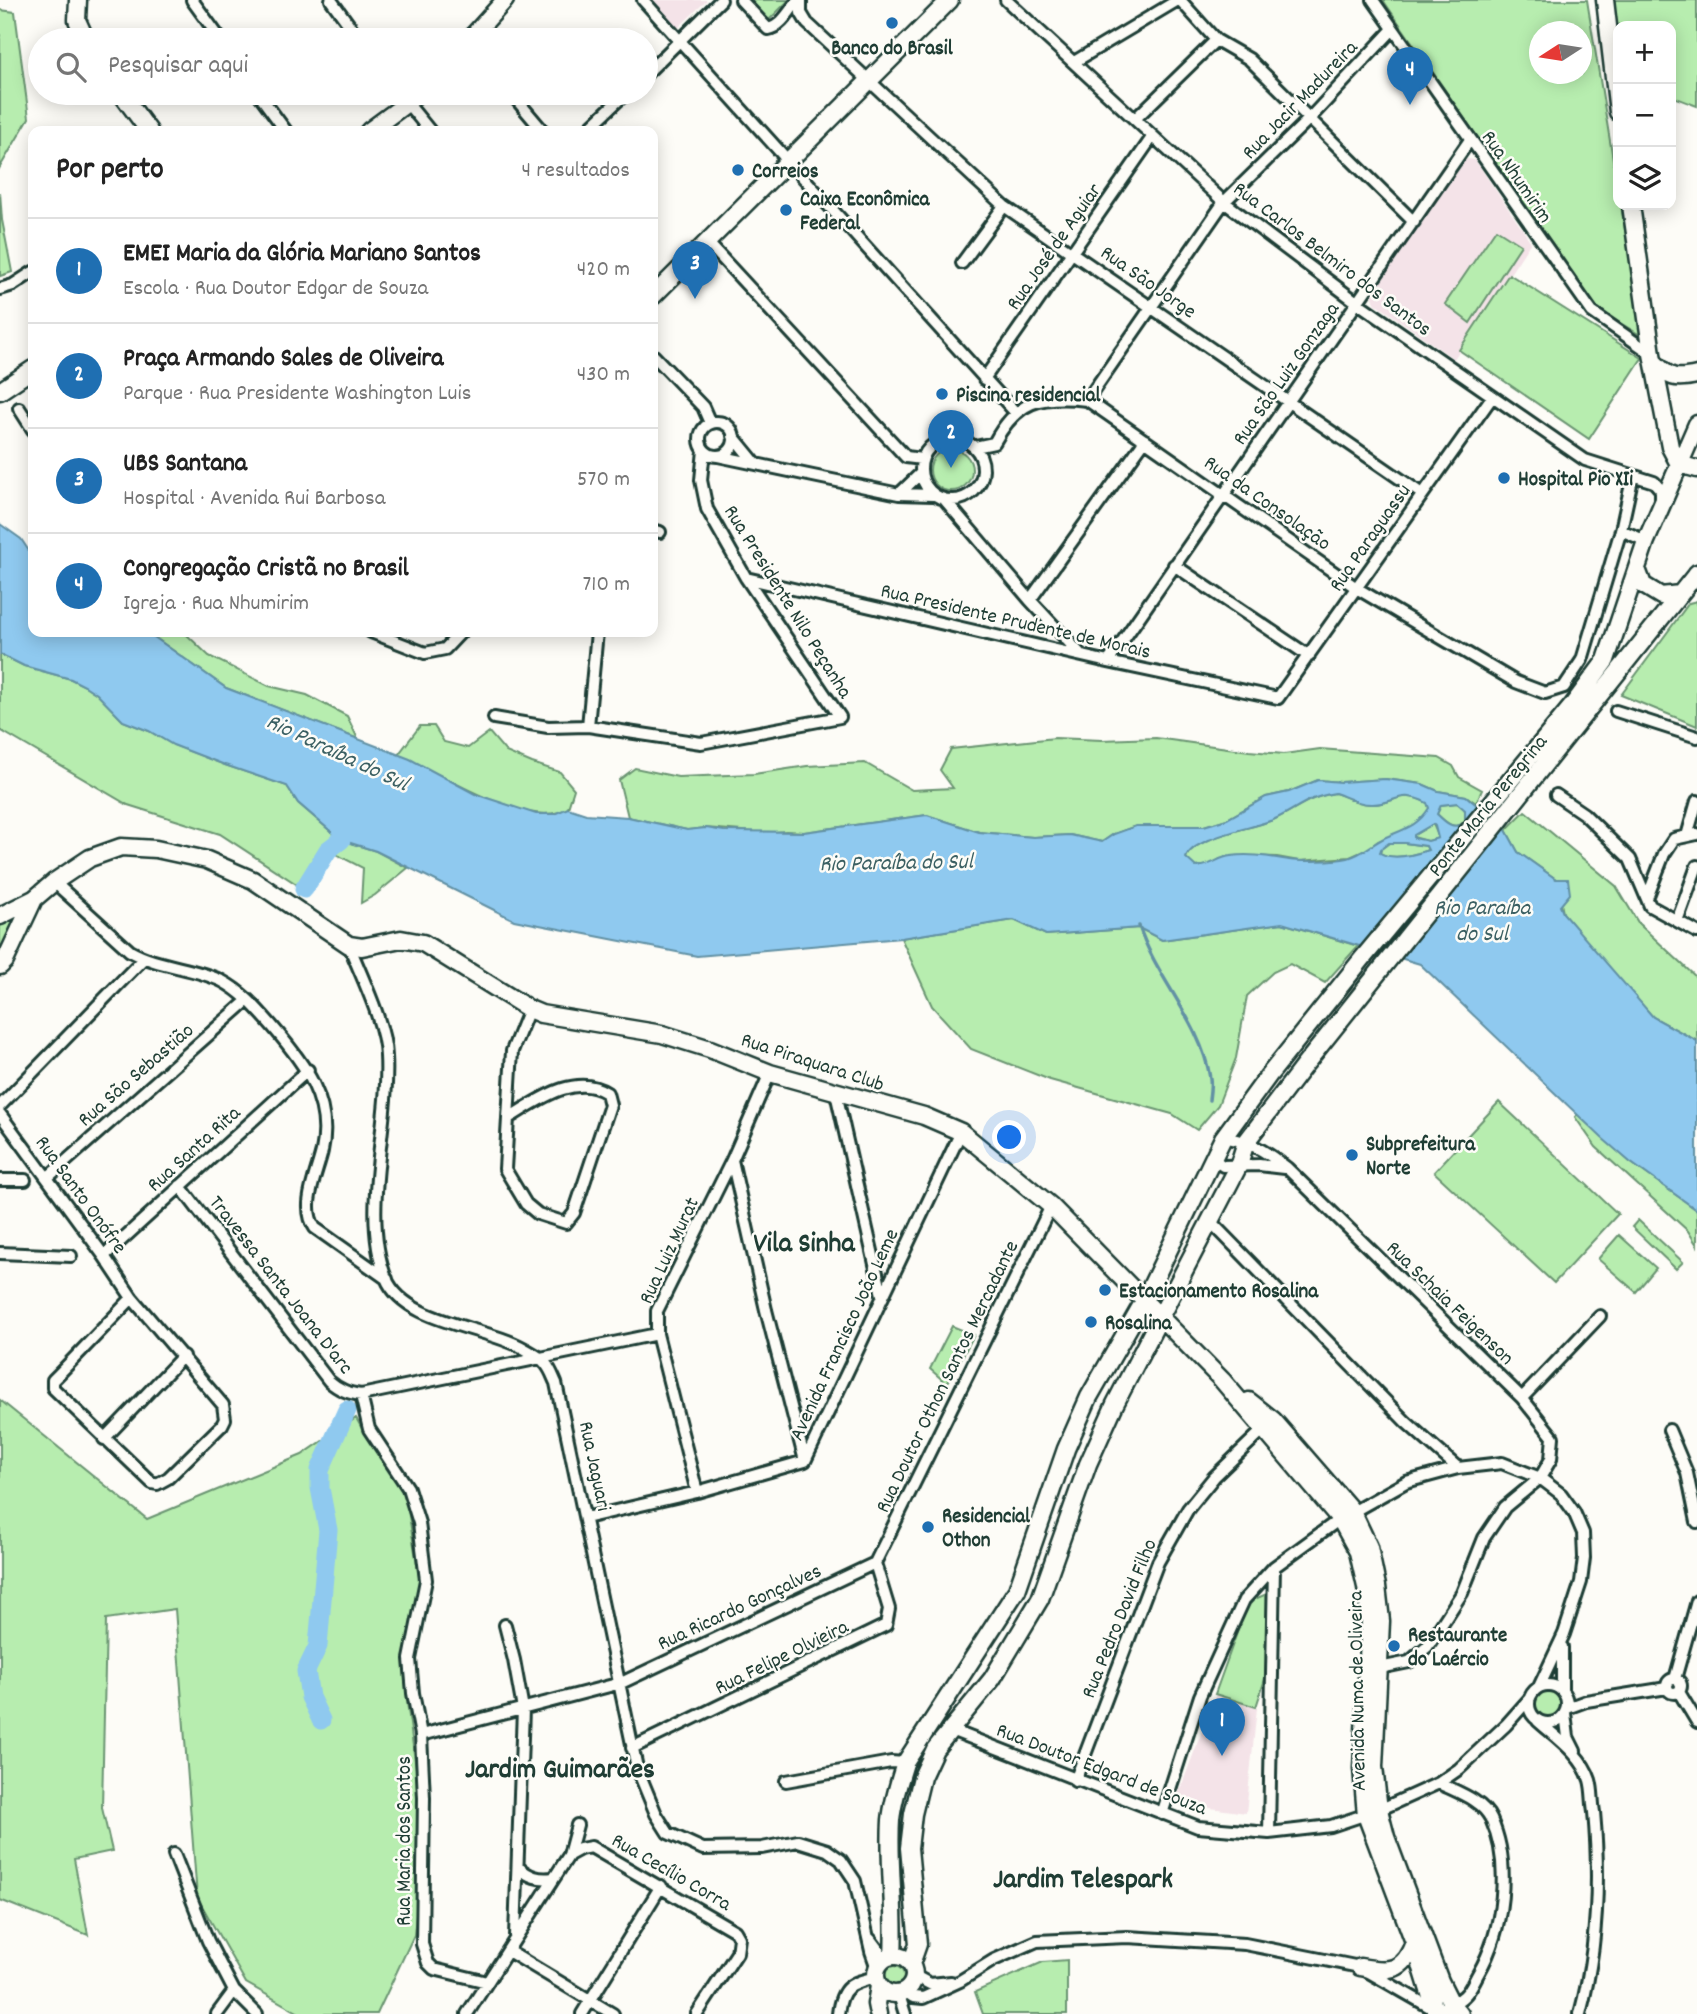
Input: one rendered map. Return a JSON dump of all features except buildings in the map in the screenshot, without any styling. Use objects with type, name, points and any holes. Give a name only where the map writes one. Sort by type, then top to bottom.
[{"type":"main road","points":[[78,0],[77,20],[81,28]]},
{"type":"main road","points":[[480,28],[505,0]]},
{"type":"main road","points":[[658,291],[950,0]]},
{"type":"main road","points":[[1605,0],[1615,84]]},
{"type":"main road","points":[[130,105],[145,126]]},
{"type":"main road","points":[[374,126],[397,105]]},
{"type":"main road","points":[[1632,210],[1653,358],[1670,447],[1679,464],[1697,469]]},
{"type":"main road","points":[[1653,358],[1666,376],[1684,379],[1697,375]]},
{"type":"main road","points":[[0,391],[28,372]]},
{"type":"main road","points":[[1577,711],[1606,660],[1661,502],[1697,424]]},
{"type":"main road","points":[[1637,569],[1643,585],[1661,596],[1689,593]]},
{"type":"main road","points":[[1577,711],[1689,593],[1697,573]]},
{"type":"main road","name":"Ponte Maria Peregrina","points":[[1246,1142],[1356,1000],[1571,734],[1577,711]]},
{"type":"main road","name":"Ponte Maria Peregrina","points":[[882,1970],[891,1820],[895,1794],[905,1763],[916,1742],[1017,1590],[1041,1517],[1089,1397],[1144,1301],[1223,1138],[1269,1075],[1362,959],[1577,711]]},
{"type":"main road","points":[[0,916],[34,899],[90,858],[121,847],[156,849],[207,860],[253,880],[349,945]]},
{"type":"main road","points":[[0,966],[5,961],[34,899]]},
{"type":"main road","name":"Rua Piraquara Club","points":[[349,945],[362,947],[401,939],[423,943],[541,1014],[662,1034],[710,1049],[770,1073],[924,1116],[961,1132],[1051,1206],[1160,1316]]},
{"type":"main road","points":[[886,2014],[913,1970],[918,1944],[909,1848],[913,1814],[922,1777],[935,1749],[992,1679],[1040,1599],[1088,1464],[1160,1316],[1238,1167],[1246,1142]]},
{"type":"main road","name":"Avenida Numa de Oliveira","points":[[1160,1316],[1268,1425],[1346,1515],[1369,1547],[1381,1620],[1373,1669],[1372,1812],[1413,1942],[1447,2011]]},
{"type":"main road","points":[[971,1662],[976,1676],[992,1679]]},
{"type":"main road","points":[[951,1693],[959,1693],[965,1697],[968,1707]]},
{"type":"main road","name":"Avenida Numa de Oliveira","points":[[1372,1812],[1386,1837],[1440,1981],[1447,2011]]},
{"type":"main road","points":[[1360,1967],[1382,1971],[1393,1969],[1409,1958],[1413,1942]]},
{"type":"main road","points":[[882,1970],[906,1959],[913,1970]]},
{"type":"main road","points":[[882,1970],[899,1994]]},
{"type":"main road","points":[[878,2014],[876,2004],[882,1970]]},
{"type":"street","points":[[192,0],[212,28]]},
{"type":"street","points":[[331,0],[351,28]]},
{"type":"street","points":[[643,0],[1015,412]]},
{"type":"street","points":[[658,62],[721,0]]},
{"type":"street","points":[[741,0],[763,26],[773,29],[800,0]]},
{"type":"street","points":[[800,0],[801,13],[807,23]]},
{"type":"street","name":"Rua Carlos Belmiro dos Santos","points":[[1006,0],[1224,202],[1358,303],[1585,460],[1654,482],[1661,490],[1661,502]]},
{"type":"street","points":[[1074,62],[1179,0],[1216,40],[1249,59],[1414,222]]},
{"type":"street","name":"Rua Nhumirim","points":[[1373,0],[1469,141],[1592,312],[1653,358]]},
{"type":"street","points":[[780,23],[789,19],[807,23]]},
{"type":"street","name":"Rua São Jorge","points":[[807,23],[1004,206],[1422,494]]},
{"type":"street","name":"Rua Jacir Madureira","points":[[1087,400],[1224,202],[1310,118],[1393,29]]},
{"type":"street","points":[[1135,119],[1216,40]]},
{"type":"street","points":[[267,105],[282,126]]},
{"type":"street","points":[[413,105],[427,126]]},
{"type":"street","points":[[521,105],[539,126]]},
{"type":"street","points":[[591,126],[613,105]]},
{"type":"street","name":"Rua José de Aguiar","points":[[984,379],[1153,136]]},
{"type":"street","name":"Rua São Luiz Gonzaga","points":[[1108,662],[1469,141]]},
{"type":"street","points":[[962,263],[1004,206]]},
{"type":"street","points":[[708,243],[906,457],[922,459]]},
{"type":"street","points":[[0,289],[13,285],[28,275]]},
{"type":"street","points":[[658,360],[703,407],[710,423]]},
{"type":"street","points":[[982,460],[1015,412],[1036,402],[1060,397],[1087,400]]},
{"type":"street","name":"Rua Paraguassu","points":[[1278,698],[1492,397]]},
{"type":"street","name":"Rua da Consolação","points":[[1087,400],[1358,589],[1516,682],[1545,694],[1563,687],[1582,660],[1621,530]]},
{"type":"street","points":[[19,408],[28,422]]},
{"type":"street","points":[[756,464],[724,424],[710,423],[705,426],[700,435],[704,450],[718,456],[756,464],[899,494],[933,495],[945,500],[959,500],[972,494],[984,472],[982,460],[975,447],[966,440],[952,437],[939,440],[928,448],[922,459],[921,473],[933,495]]},
{"type":"street","points":[[718,456],[732,447],[733,436]]},
{"type":"street","points":[[1030,600],[1144,440]]},
{"type":"street","points":[[975,447],[994,443]]},
{"type":"street","name":"Rua Presidente Nilo Peçanha","points":[[494,718],[548,727],[587,726],[701,743],[839,717],[746,578],[707,509],[701,480],[704,450]]},
{"type":"street","points":[[899,494],[921,473]]},
{"type":"street","points":[[1633,475],[1621,530],[1646,541]]},
{"type":"street","points":[[945,500],[1081,655]]},
{"type":"street","points":[[1174,565],[1309,656]]},
{"type":"street","name":"Rua Presidente Prudente de Morais","points":[[746,578],[1108,662],[1278,698]]},
{"type":"street","points":[[384,637],[425,653],[445,649],[456,637]]},
{"type":"street","points":[[587,726],[596,637]]},
{"type":"street","points":[[1616,711],[1697,737]]},
{"type":"street","points":[[1556,795],[1584,814],[1630,859],[1650,906],[1697,932]]},
{"type":"street","points":[[1647,898],[1669,846],[1674,839],[1692,835],[1697,801]]},
{"type":"street","points":[[1677,921],[1697,866]]},
{"type":"street","points":[[54,883],[130,951],[143,959],[221,981],[248,1000],[308,1069],[325,1116],[325,1140],[308,1206],[309,1219],[314,1228],[387,1279],[397,1293],[426,1314],[488,1333],[520,1346],[540,1358]]},
{"type":"street","points":[[349,945],[379,1023],[387,1057],[376,1217],[387,1279]]},
{"type":"street","points":[[0,1107],[143,959]]},
{"type":"street","name":"Rua São Sebastião","points":[[47,1178],[248,1000]]},
{"type":"street","points":[[510,1117],[558,1090],[588,1087],[607,1093],[610,1105],[574,1213],[566,1223],[538,1214],[526,1204],[505,1168],[512,1051],[529,1009]]},
{"type":"street","name":"Rua Santa Rita","points":[[104,1256],[308,1069]]},
{"type":"street","name":"Rua Luiz Murat","points":[[697,1492],[657,1334],[657,1311],[732,1160],[770,1073]]},
{"type":"street","points":[[836,1093],[882,1295]]},
{"type":"street","name":"Rua Santo Onófre","points":[[0,1114],[132,1298],[223,1405],[225,1419],[168,1478],[157,1484],[152,1483],[104,1439]]},
{"type":"street","name":"Avenida Francisco João Leme","points":[[586,1518],[697,1492],[805,1461],[961,1132]]},
{"type":"street","points":[[1223,1138],[1236,1138],[1246,1142]]},
{"type":"street","name":"Rua Schaia Feigenson","points":[[1246,1142],[1265,1151],[1287,1168],[1522,1398],[1553,1437],[1551,1458],[1540,1478]]},
{"type":"street","points":[[1213,1158],[1223,1166],[1259,1165],[1287,1168]]},
{"type":"street","points":[[732,1160],[805,1461]]},
{"type":"street","points":[[0,1180],[25,1180]]},
{"type":"street","name":"Travessa Santa Joana D'arc","points":[[180,1186],[329,1381],[337,1389],[361,1395]]},
{"type":"street","name":"Rua Doutor Othon Santos Mercadante","points":[[875,1563],[1051,1206]]},
{"type":"street","points":[[1211,1222],[1406,1422],[1458,1468]]},
{"type":"street","points":[[0,1253],[71,1256]]},
{"type":"street","points":[[132,1298],[58,1375],[52,1384],[55,1392],[104,1439],[183,1356]]},
{"type":"street","points":[[1522,1398],[1600,1316]]},
{"type":"street","points":[[421,1735],[410,1659],[426,1580],[419,1523],[408,1488],[369,1429],[361,1395],[657,1334]]},
{"type":"street","name":"Rua Jaguari","points":[[540,1358],[556,1383],[621,1683],[632,1748],[644,1789],[656,1814],[668,1833],[704,1849],[762,1848],[798,1841],[827,1850],[841,1860],[855,1881],[867,1934],[882,1970]]},
{"type":"street","name":"Rua Pedro David Filho","points":[[1074,1780],[1158,1562],[1188,1509],[1214,1478],[1268,1425]]},
{"type":"street","points":[[1669,1430],[1686,1473],[1697,1522]]},
{"type":"street","points":[[1162,1815],[1206,1683],[1244,1600],[1274,1567],[1346,1515],[1406,1482],[1458,1468],[1502,1463],[1540,1478],[1561,1494],[1574,1511],[1583,1533],[1581,1582],[1564,1634],[1539,1687],[1530,1698],[1529,1709],[1579,1760]]},
{"type":"street","points":[[1373,1669],[1409,1662],[1427,1647],[1462,1593],[1483,1538],[1505,1507],[1540,1478]]},
{"type":"street","name":"Rua Ricardo Gonçalves","points":[[621,1683],[875,1563]]},
{"type":"street","name":"Rua Felipe Olvieira","points":[[632,1748],[886,1625],[889,1609],[875,1563]]},
{"type":"street","points":[[1269,1833],[1274,1567]]},
{"type":"street","points":[[1506,1725],[1520,1718],[1536,1719],[1544,1723],[1556,1722],[1566,1711],[1586,1701],[1673,1690],[1681,1683],[1675,1679],[1697,1601]]},
{"type":"street","points":[[505,1625],[523,1709],[515,1939]]},
{"type":"street","points":[[1564,1634],[1560,1657],[1568,1738],[1590,1781],[1596,1832],[1594,1930],[1585,1997],[1580,2014]]},
{"type":"street","name":"Rua Maria dos Santos","points":[[487,1982],[434,1969],[425,1955],[422,1934],[424,1798],[421,1735],[621,1683]]},
{"type":"street","points":[[1539,1687],[1549,1685],[1586,1701]]},
{"type":"street","points":[[1673,1690],[1697,1722]]},
{"type":"street","name":"Rua Doutor Edgard de Souza","points":[[951,1730],[1198,1827],[1269,1833],[1331,1825],[1372,1812],[1439,1783],[1459,1769],[1506,1725],[1530,1698]]},
{"type":"street","points":[[786,1781],[891,1762],[905,1763]]},
{"type":"street","points":[[905,2014],[899,1994],[923,1998],[960,1981],[994,1960],[1037,1941],[1127,1937],[1244,1944],[1360,1967],[1447,2011],[1466,1995],[1484,1965],[1498,1930],[1502,1898],[1501,1855],[1490,1817],[1474,1800],[1439,1783]]},
{"type":"street","points":[[467,2014],[569,1855],[577,1825]]},
{"type":"street","name":"Rua Cecílio Corra","points":[[569,1855],[580,1849],[595,1848],[735,1931],[739,1938],[737,1953],[697,2014]]},
{"type":"street","points":[[174,1854],[208,1941],[234,1991],[257,2014]]},
{"type":"street","points":[[518,1867],[525,1874],[538,1879],[553,1878]]},
{"type":"street","points":[[582,2014],[661,1886]]},
{"type":"street","points":[[508,1951],[613,2014]]},
{"type":"street","points":[[838,2014],[842,1995],[847,1988],[852,1983],[882,1970]]},
{"type":"street","points":[[913,1970],[930,1984],[960,1981]]},
{"type":"street","points":[[218,2014],[234,1991]]},
{"type":"shaded area","points":[[653,0],[707,0],[678,28]]},
{"type":"shaded area","points":[[1467,159],[1475,160],[1531,242],[1454,359],[1375,303],[1372,294]]},
{"type":"shaded area","points":[[1216,1694],[1257,1708],[1246,1813],[1175,1803]]},
{"type":"green space","points":[[748,0],[789,0],[768,21]]},
{"type":"green space","points":[[1383,0],[1587,0],[1590,21],[1529,21],[1529,84],[1592,84],[1592,31],[1613,159],[1613,210],[1622,210],[1642,336],[1595,308]]},
{"type":"green space","points":[[1614,0],[1697,0],[1697,106],[1676,98],[1676,21],[1616,21]]},
{"type":"green space","points":[[0,10],[15,12],[29,118],[0,167]]},
{"type":"green space","points":[[0,192],[2,220],[12,272],[0,276]]},
{"type":"green space","points":[[1496,229],[1521,245],[1470,323],[1445,304]]},
{"type":"green space","points":[[1509,274],[1642,358],[1589,439],[1459,350]]},
{"type":"green space","points":[[951,449],[966,455],[972,470],[966,485],[951,491],[936,485],[930,470],[936,455]]},
{"type":"green space","points":[[1697,601],[1697,726],[1621,695],[1689,603]]},
{"type":"green space","points":[[154,637],[189,637],[209,656],[269,686],[307,695],[347,716],[358,739],[226,688]]},
{"type":"green space","points":[[0,654],[24,666],[71,679],[85,686],[97,694],[123,721],[174,745],[287,786],[298,803],[341,840],[376,851],[408,868],[361,903],[363,868],[328,850],[304,889],[220,834],[128,805],[0,730]]},
{"type":"green space","points":[[420,726],[434,726],[444,742],[468,748],[489,732],[506,752],[560,772],[574,789],[568,808],[551,814],[507,806],[398,755]]},
{"type":"green space","points":[[1055,738],[1156,738],[1284,754],[1320,749],[1439,758],[1453,766],[1459,777],[1482,790],[1476,803],[1466,796],[1438,791],[1422,784],[1386,779],[1341,782],[1318,780],[1289,792],[1266,797],[1227,819],[1204,826],[1136,826],[1114,834],[1102,842],[1070,835],[1033,837],[979,832],[927,815],[804,832],[766,833],[706,828],[687,830],[628,817],[619,780],[635,768],[678,777],[754,774],[807,766],[865,763],[912,790],[953,788],[940,770],[951,749]]},
{"type":"green space","points":[[1335,793],[1368,804],[1411,797],[1428,803],[1429,809],[1413,827],[1378,841],[1350,857],[1299,861],[1247,856],[1220,859],[1212,865],[1195,867],[1186,858],[1199,844],[1266,822],[1309,801]]},
{"type":"green space","points":[[1457,803],[1464,809],[1465,822],[1453,826],[1437,814],[1441,805]]},
{"type":"green space","points":[[1525,811],[1616,886],[1639,924],[1697,978],[1697,1041],[1653,1017],[1563,913],[1556,879],[1518,852],[1506,830]]},
{"type":"green space","points":[[1433,824],[1439,838],[1428,841],[1413,837],[1414,835]]},
{"type":"green space","points":[[1389,843],[1426,846],[1428,850],[1398,857],[1380,853]]},
{"type":"green space","points":[[16,916],[15,924],[0,951],[0,926]]},
{"type":"green space","points":[[1014,920],[1046,935],[1139,928],[1162,940],[1282,923],[1358,946],[1325,983],[1290,964],[1273,972],[1247,996],[1236,1058],[1218,1105],[1197,1130],[1172,1114],[1050,1080],[971,1049],[932,1006],[901,938]]},
{"type":"green space","points":[[1499,1102],[1618,1214],[1554,1283],[1434,1172]]},
{"type":"green space","points":[[1577,1114],[1630,1162],[1697,1210],[1697,1245],[1688,1231],[1596,1147],[1575,1117]]},
{"type":"green space","points":[[1638,1220],[1683,1262],[1676,1269],[1632,1227]]},
{"type":"green space","points":[[1619,1235],[1656,1268],[1636,1292],[1598,1259]]},
{"type":"green space","points":[[952,1326],[974,1335],[947,1384],[930,1369]]},
{"type":"green space","points":[[0,1400],[147,1519],[302,1455],[356,1418],[405,1492],[420,1582],[417,1620],[404,1657],[418,1783],[416,1915],[414,1935],[377,2014],[301,2014],[246,1983],[197,1897],[175,1609],[106,1619],[102,1808],[112,1851],[74,1859],[88,1935],[0,1900]]},
{"type":"green space","points":[[1271,1592],[1265,1679],[1256,1707],[1215,1694],[1248,1602]]},
{"type":"green space","points":[[1547,1690],[1557,1694],[1561,1704],[1557,1714],[1547,1718],[1537,1714],[1533,1704],[1537,1694]]},
{"type":"green space","points":[[1067,1960],[1067,2014],[983,2014],[975,1992],[1043,1962]]},
{"type":"green space","points":[[894,1966],[901,1969],[904,1976],[901,1983],[894,1986],[887,1983],[884,1976],[887,1969]]},
{"type":"water","name":"Rio Paraíba do Sul","points":[[0,524],[21,539],[28,550],[28,637],[154,637],[226,688],[410,759],[475,794],[536,814],[554,814],[568,808],[586,814],[628,817],[687,830],[706,828],[724,831],[804,832],[927,815],[979,832],[1033,837],[1070,835],[1102,842],[1114,834],[1136,826],[1204,826],[1227,819],[1266,797],[1289,792],[1318,780],[1341,782],[1385,779],[1422,784],[1438,791],[1466,796],[1506,830],[1518,852],[1556,879],[1568,879],[1570,894],[1560,906],[1563,913],[1653,1017],[1697,1041],[1697,1210],[1630,1162],[1602,1138],[1420,964],[1282,923],[1162,940],[1139,928],[1046,935],[1014,920],[901,938],[697,956],[514,920],[376,851],[341,840],[298,803],[287,786],[173,745],[149,731],[123,721],[97,694],[85,686],[71,679],[24,666],[0,654]],"holes":[[[1335,793],[1368,804],[1410,797],[1427,803],[1429,808],[1410,826],[1348,858],[1302,861],[1238,855],[1196,867],[1186,858],[1200,844],[1275,819],[1309,801]],[[1457,803],[1465,810],[1465,822],[1453,826],[1437,814],[1441,805]],[[1433,824],[1438,838],[1428,841],[1414,838],[1414,835]],[[1389,843],[1426,846],[1428,850],[1398,857],[1380,853]]]},
{"type":"waterway","points":[[304,889],[328,850],[341,840],[344,816]]},
{"type":"waterway","points":[[1139,926],[1156,964],[1198,1039],[1210,1078],[1209,1100]]},
{"type":"waterway","points":[[321,1720],[310,1697],[306,1671],[318,1646],[328,1530],[320,1488],[320,1470],[347,1410]]},
{"type":"place","name":"Banco do Brasil","points":[[892,23]]},
{"type":"place","name":"Congregação Cristã no Brasil","points":[[1410,105]]},
{"type":"place","name":"Correios","points":[[738,170]]},
{"type":"place","name":"Caixa Econômica Federal","points":[[786,210]]},
{"type":"place","name":"UBS Santana","points":[[695,299]]},
{"type":"place","name":"Piscina residencial","points":[[942,394]]},
{"type":"place","name":"Praça Armando Sales de Oliveira","points":[[951,468]]},
{"type":"place","name":"Hospital Pio XIi","points":[[1504,478]]},
{"type":"place","name":"Subprefeitura Norte","points":[[1352,1155]]},
{"type":"place","name":"Estacionamento Rosalina","points":[[1105,1290]]},
{"type":"place","name":"Rosalina","points":[[1091,1322]]},
{"type":"place","name":"Residencial Othon","points":[[928,1527]]},
{"type":"place","name":"Restaurante do Laércio","points":[[1394,1646]]},
{"type":"place","name":"EMEI Maria da Glória Mariano Santos","points":[[1222,1756]]},
{"type":"district","name":"Vila Sinha","points":[[804,1241]]},
{"type":"district","name":"Jardim Guimarães","points":[[560,1767]]},
{"type":"district","name":"Jardim Telespark","points":[[1083,1877]]}]
